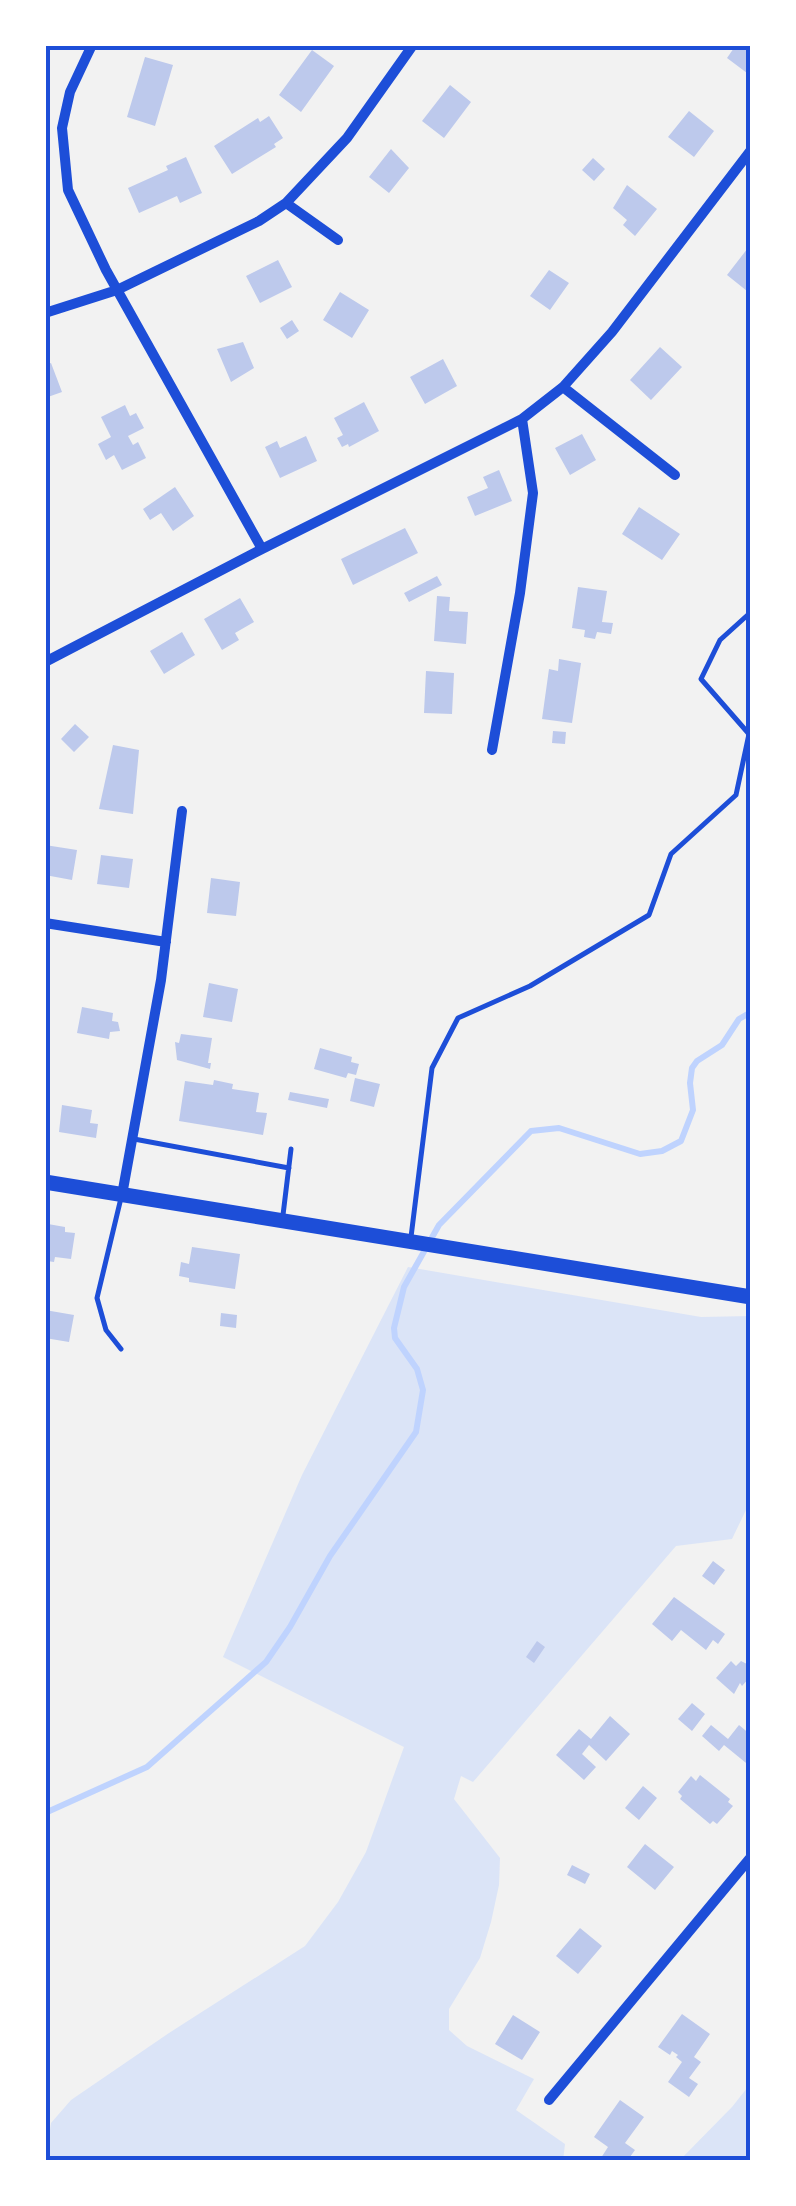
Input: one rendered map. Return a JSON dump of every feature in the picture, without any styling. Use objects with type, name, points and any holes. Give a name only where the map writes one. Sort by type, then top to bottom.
[{"type":"main road","points":[[45,1182],[751,1297]]},
{"type":"street","points":[[92,45],[70,92],[62,128],[68,190],[117,290],[262,549]]},
{"type":"street","points":[[45,312],[117,290],[286,204],[347,138],[413,45]]},
{"type":"street","points":[[45,662],[522,419],[563,387],[612,332],[751,150]]},
{"type":"street","points":[[286,204],[338,240]]},
{"type":"street","points":[[563,387],[676,476]]},
{"type":"street","points":[[492,750],[520,593],[532,493],[522,419]]},
{"type":"street","points":[[122,1195],[166,942],[182,811]]},
{"type":"street","points":[[45,924],[166,942]]},
{"type":"street","points":[[549,2100],[751,1857]]},
{"type":"lane","points":[[412,1242],[432,1068],[458,1018],[530,986],[649,915],[671,854],[736,794],[749,734],[701,679],[720,640],[751,612]]},
{"type":"lane","points":[[131,1138],[288,1168]]},
{"type":"lane","points":[[282,1221],[291,1149]]},
{"type":"lane","points":[[121,1349],[106,1330],[97,1298],[122,1195]]},
{"type":"shaded area","points":[[408,1267],[701,1317],[751,1316],[751,1470],[746,1510],[732,1539],[676,1546],[473,1782],[461,1776],[454,1799],[500,1858],[491,1922],[480,1958],[449,2009],[449,2030],[467,2046],[534,2079],[516,2110],[565,2144],[563,2161],[45,2161],[51,2123],[71,2100],[305,1946],[338,1902],[366,1852],[404,1747],[223,1657],[302,1475]]},
{"type":"shaded area","points":[[751,2083],[751,2161],[679,2161],[732,2107]]},
{"type":"building","points":[[736,45],[751,45],[751,76],[727,58]]},
{"type":"building","points":[[312,50],[334,66],[301,112],[279,95]]},
{"type":"building","points":[[145,57],[173,65],[155,126],[127,117]]},
{"type":"building","points":[[450,85],[471,102],[444,138],[422,121]]},
{"type":"building","points":[[689,111],[714,131],[694,157],[668,137]]},
{"type":"building","points":[[269,116],[283,138],[274,144],[276,147],[232,174],[214,146],[258,118],[260,122]]},
{"type":"building","points":[[391,149],[409,168],[389,193],[369,177]]},
{"type":"building","points":[[186,157],[202,193],[180,203],[177,196],[139,213],[128,188]]},
{"type":"building","points":[[593,158],[605,169],[594,181],[582,170]]},
{"type":"building","points":[[627,185],[657,209],[635,236],[623,225],[627,220],[613,208]]},
{"type":"building","points":[[751,244],[751,286],[747,291],[727,275]]},
{"type":"building","points":[[278,260],[292,287],[260,303],[246,276]]},
{"type":"building","points":[[549,270],[569,283],[550,310],[530,296]]},
{"type":"building","points":[[340,292],[369,310],[352,338],[323,320]]},
{"type":"building","points":[[292,320],[299,331],[287,339],[280,328]]},
{"type":"building","points":[[243,342],[254,368],[231,382],[217,349]]},
{"type":"building","points":[[660,347],[682,367],[651,400],[630,380]]},
{"type":"building","points":[[443,359],[457,386],[425,404],[410,377]]},
{"type":"building","points":[[51,363],[62,392],[45,398],[45,365]]},
{"type":"building","points":[[364,402],[379,431],[342,447],[337,438],[343,435],[334,418]]},
{"type":"building","points":[[125,405],[130,416],[136,413],[144,428],[128,436],[133,445],[138,442],[146,458],[122,470],[114,455],[106,460],[98,444],[111,437],[101,417]]},
{"type":"building","points":[[582,434],[596,460],[570,475],[555,448]]},
{"type":"building","points":[[306,436],[317,461],[280,478],[265,447],[277,441],[280,448]]},
{"type":"building","points":[[499,470],[512,501],[475,516],[467,497],[488,488],[483,477]]},
{"type":"building","points":[[175,487],[194,516],[173,531],[161,513],[150,520],[143,509]]},
{"type":"building","points":[[639,507],[680,534],[662,560],[622,534]]},
{"type":"building","points":[[405,528],[418,553],[353,585],[341,559]]},
{"type":"building","points":[[437,576],[442,585],[409,602],[404,593]]},
{"type":"building","points":[[578,587],[607,591],[602,622],[613,623],[611,634],[597,632],[595,639],[584,637],[585,630],[572,628]]},
{"type":"building","points":[[437,596],[450,597],[449,611],[468,612],[466,644],[434,641]]},
{"type":"building","points":[[240,598],[254,622],[235,633],[239,640],[222,650],[204,619]]},
{"type":"building","points":[[182,632],[195,655],[164,674],[150,651]]},
{"type":"building","points":[[559,659],[581,663],[572,723],[542,719],[549,669],[558,671]]},
{"type":"building","points":[[426,671],[454,673],[452,714],[424,713]]},
{"type":"building","points":[[75,724],[89,737],[74,752],[61,739]]},
{"type":"building","points":[[553,731],[566,732],[565,744],[552,743]]},
{"type":"building","points":[[113,745],[139,750],[133,814],[99,809]]},
{"type":"building","points":[[45,845],[77,850],[72,880],[45,875]]},
{"type":"building","points":[[101,855],[133,859],[129,888],[97,884]]},
{"type":"building","points":[[211,878],[240,882],[236,916],[207,913]]},
{"type":"building","points":[[209,983],[238,989],[232,1022],[203,1017]]},
{"type":"building","points":[[82,1007],[113,1013],[112,1021],[118,1022],[120,1031],[110,1032],[109,1039],[77,1033]]},
{"type":"building","points":[[181,1034],[212,1038],[210,1069],[177,1060],[175,1042],[179,1043]]},
{"type":"building","points":[[320,1048],[352,1057],[351,1062],[359,1064],[356,1075],[348,1073],[346,1078],[314,1069]]},
{"type":"building","points":[[355,1078],[380,1084],[374,1107],[350,1101]]},
{"type":"building","points":[[214,1080],[233,1084],[232,1089],[259,1093],[256,1112],[267,1113],[263,1135],[179,1121],[185,1081],[213,1085]]},
{"type":"building","points":[[290,1092],[329,1099],[327,1108],[288,1100]]},
{"type":"building","points":[[62,1105],[92,1110],[90,1123],[98,1124],[96,1138],[59,1132]]},
{"type":"building","points":[[48,1224],[75,1233],[71,1259],[55,1257],[54,1262],[47,1261]]},
{"type":"building","points":[[192,1247],[240,1254],[235,1289],[189,1282],[189,1278],[179,1276],[181,1262],[189,1264]]},
{"type":"building","points":[[45,1310],[74,1315],[69,1342],[45,1338]]},
{"type":"building","points":[[221,1313],[237,1315],[236,1328],[220,1326]]},
{"type":"building","points":[[713,1561],[725,1570],[714,1585],[702,1576]]},
{"type":"building","points":[[674,1597],[725,1634],[718,1644],[713,1640],[706,1650],[681,1630],[672,1641],[652,1624]]},
{"type":"building","points":[[537,1641],[545,1647],[534,1663],[526,1657]]},
{"type":"building","points":[[731,1661],[736,1666],[741,1661],[751,1666],[751,1676],[742,1686],[740,1683],[734,1694],[716,1678]]},
{"type":"building","points":[[692,1703],[705,1714],[692,1731],[678,1719]]},
{"type":"building","points":[[610,1716],[630,1734],[606,1761],[589,1745],[582,1754],[596,1767],[584,1780],[556,1755],[579,1729],[591,1739]]},
{"type":"building","points":[[711,1725],[728,1739],[739,1725],[751,1735],[751,1767],[724,1745],[719,1751],[702,1736]]},
{"type":"building","points":[[700,1775],[730,1799],[728,1802],[733,1806],[717,1824],[710,1824],[680,1799],[678,1792],[691,1776],[696,1781]]},
{"type":"building","points":[[643,1786],[657,1798],[639,1820],[625,1808]]},
{"type":"building","points":[[645,1844],[674,1867],[655,1890],[627,1867]]},
{"type":"building","points":[[572,1865],[590,1874],[585,1884],[567,1875]]},
{"type":"building","points":[[580,1928],[602,1946],[578,1974],[556,1956]]},
{"type":"building","points":[[682,2014],[710,2034],[694,2057],[701,2062],[689,2078],[698,2084],[689,2097],[668,2082],[682,2062],[678,2055],[658,2047]]},
{"type":"building","points":[[513,2015],[540,2032],[522,2060],[495,2044]]},
{"type":"building","points":[[620,2100],[644,2117],[625,2143],[635,2150],[627,2161],[599,2161],[608,2147],[594,2137]]},
{"type":"waterway","points":[[45,1813],[147,1767],[266,1662],[290,1627],[330,1556],[416,1432],[423,1390],[417,1369],[395,1338],[394,1328],[404,1287],[439,1225],[531,1131],[559,1128],[640,1154],[662,1151],[681,1141],[693,1110],[692,1068],[722,1045],[739,1019],[751,1012]]}]
